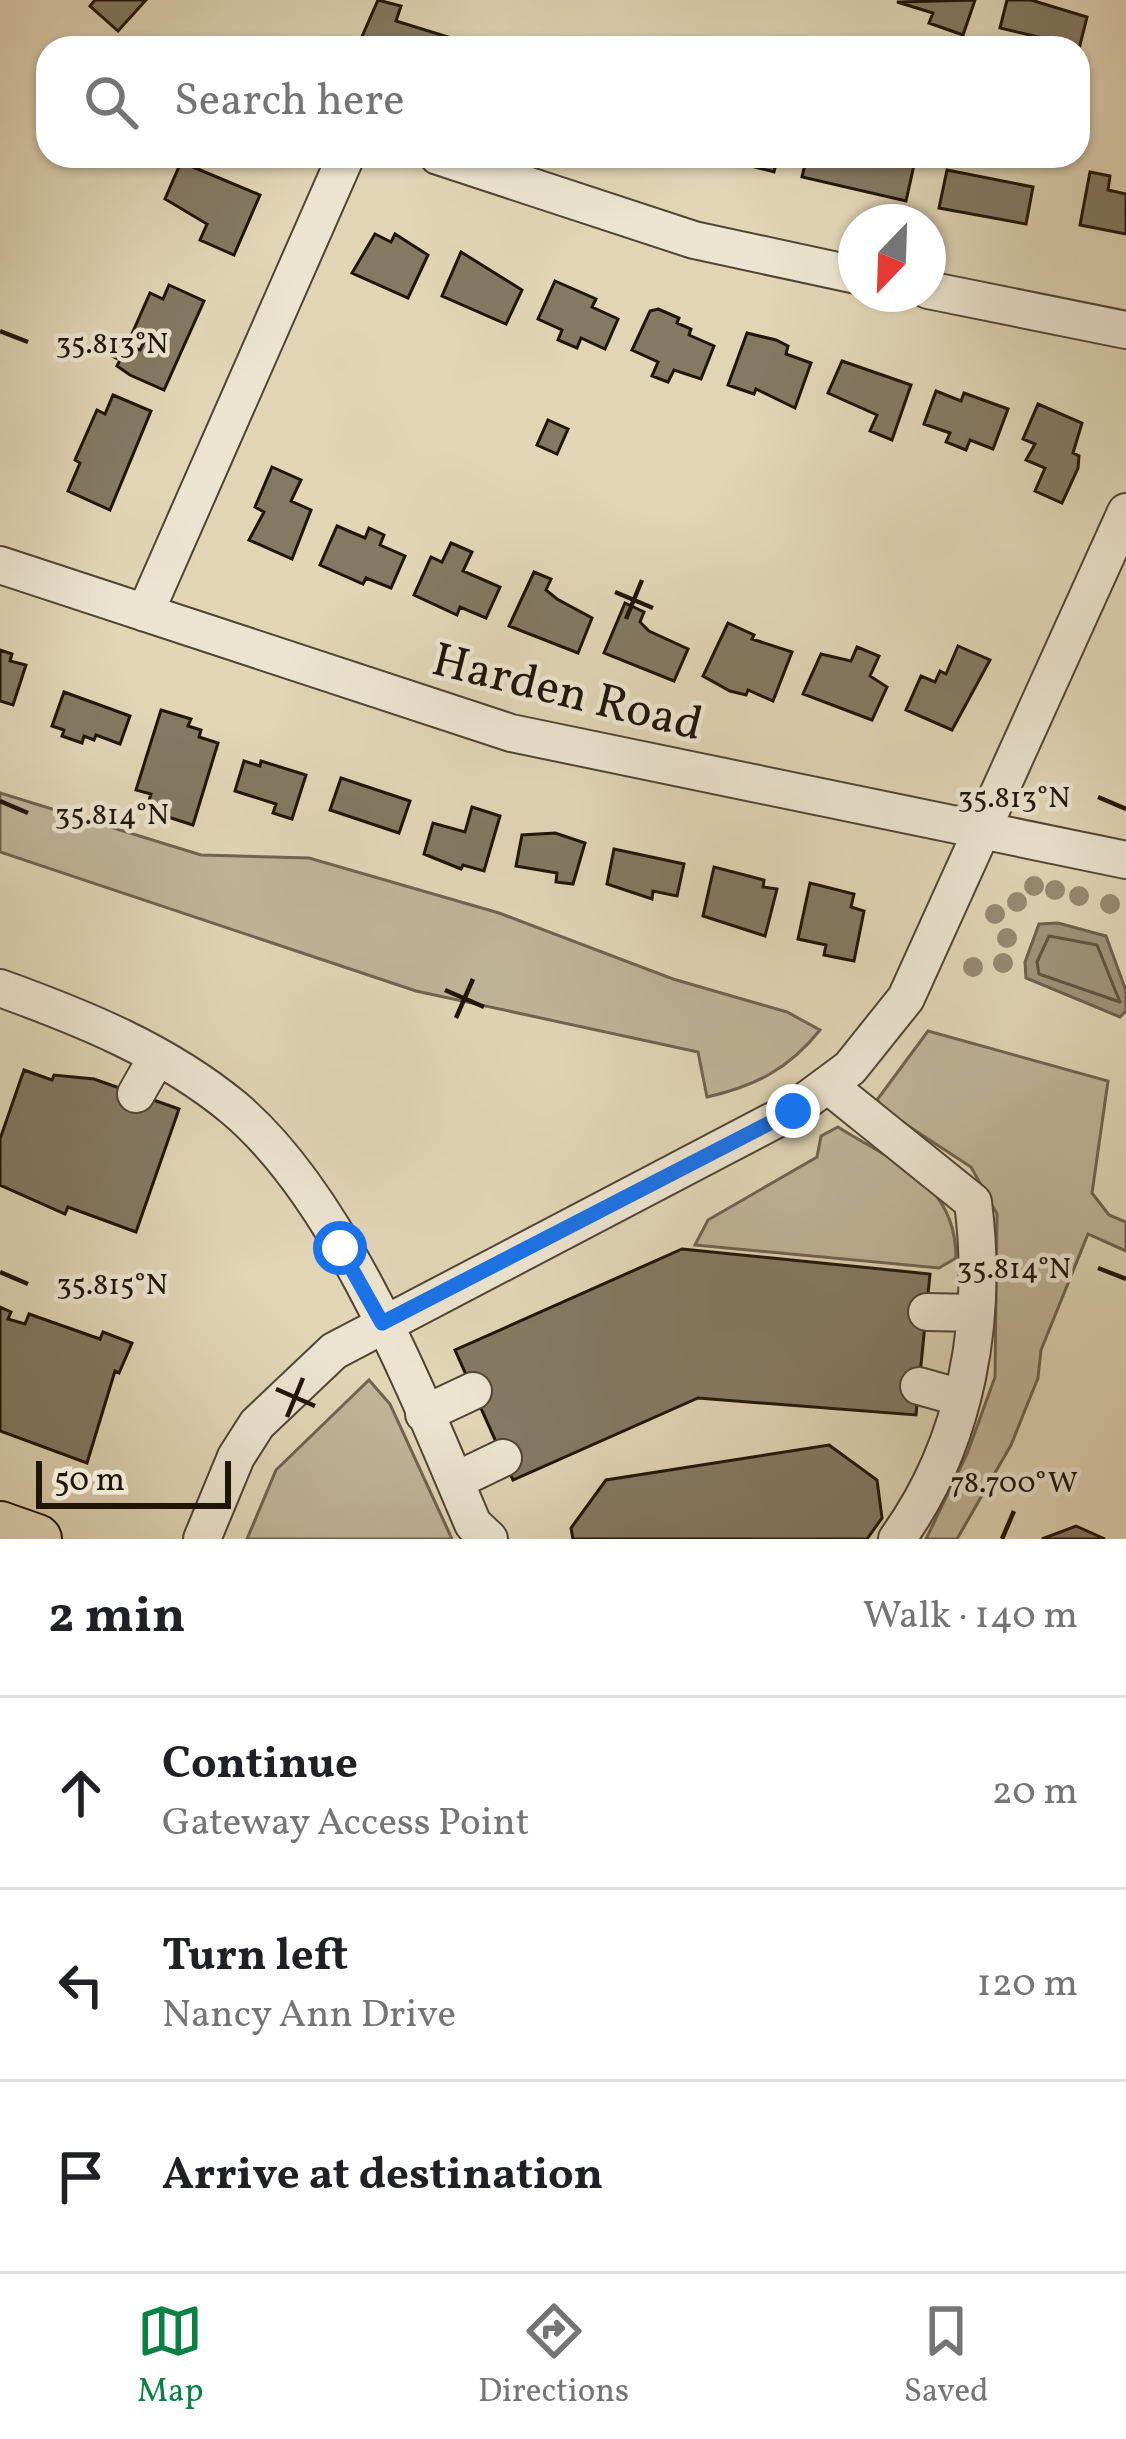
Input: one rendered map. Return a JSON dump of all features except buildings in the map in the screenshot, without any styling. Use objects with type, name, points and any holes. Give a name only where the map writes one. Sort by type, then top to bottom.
[{"type":"main road","points":[[0,1526],[38,1539]]},
{"type":"street","points":[[145,614],[341,168]]},
{"type":"street","points":[[474,168],[694,240],[838,271]]},
{"type":"street","points":[[946,294],[1126,330]]},
{"type":"street","points":[[202,1539],[236,1457],[257,1424],[334,1351],[793,1111],[829,1086],[869,1048],[906,998],[1126,512]]},
{"type":"street","name":"Harden Road","points":[[0,566],[511,733],[1126,860]]},
{"type":"street","points":[[0,988],[76,1016],[157,1057],[235,1109],[313,1198],[382,1323],[473,1523],[489,1539]]},
{"type":"street","points":[[136,1094],[157,1057]]},
{"type":"street","points":[[829,1086],[973,1202],[980,1261],[962,1398],[919,1509],[897,1539]]},
{"type":"street","points":[[927,1312],[976,1313]]},
{"type":"street","points":[[920,1386],[962,1398]]},
{"type":"street","points":[[424,1414],[473,1391]]},
{"type":"street","points":[[455,1481],[503,1458]]},
{"type":"shaded area","points":[[0,793],[201,855],[309,858],[499,913],[673,979],[787,1012],[820,1030],[770,1074],[707,1097],[698,1052],[416,991],[0,852]]},
{"type":"shaded area","points":[[928,1031],[1108,1081],[1092,1193],[1109,1215],[1126,1222],[1126,1251],[1088,1234],[1041,1350],[1038,1378],[1011,1445],[957,1539],[926,1539],[967,1454],[995,1377],[997,1214],[971,1167],[887,1112],[877,1100]]},
{"type":"shaded area","points":[[838,1127],[901,1165],[934,1193],[946,1211],[956,1258],[939,1268],[695,1245],[708,1220],[817,1157],[821,1136]]},
{"type":"shaded area","points":[[369,1380],[390,1404],[452,1539],[247,1539],[276,1470]]},
{"type":"water","points":[[1058,923],[1106,936],[1126,991],[1126,1011],[1120,1017],[1026,978],[1025,962],[1039,924]]},
{"type":"route","points":[[340,1248],[382,1323],[793,1111]]}]
